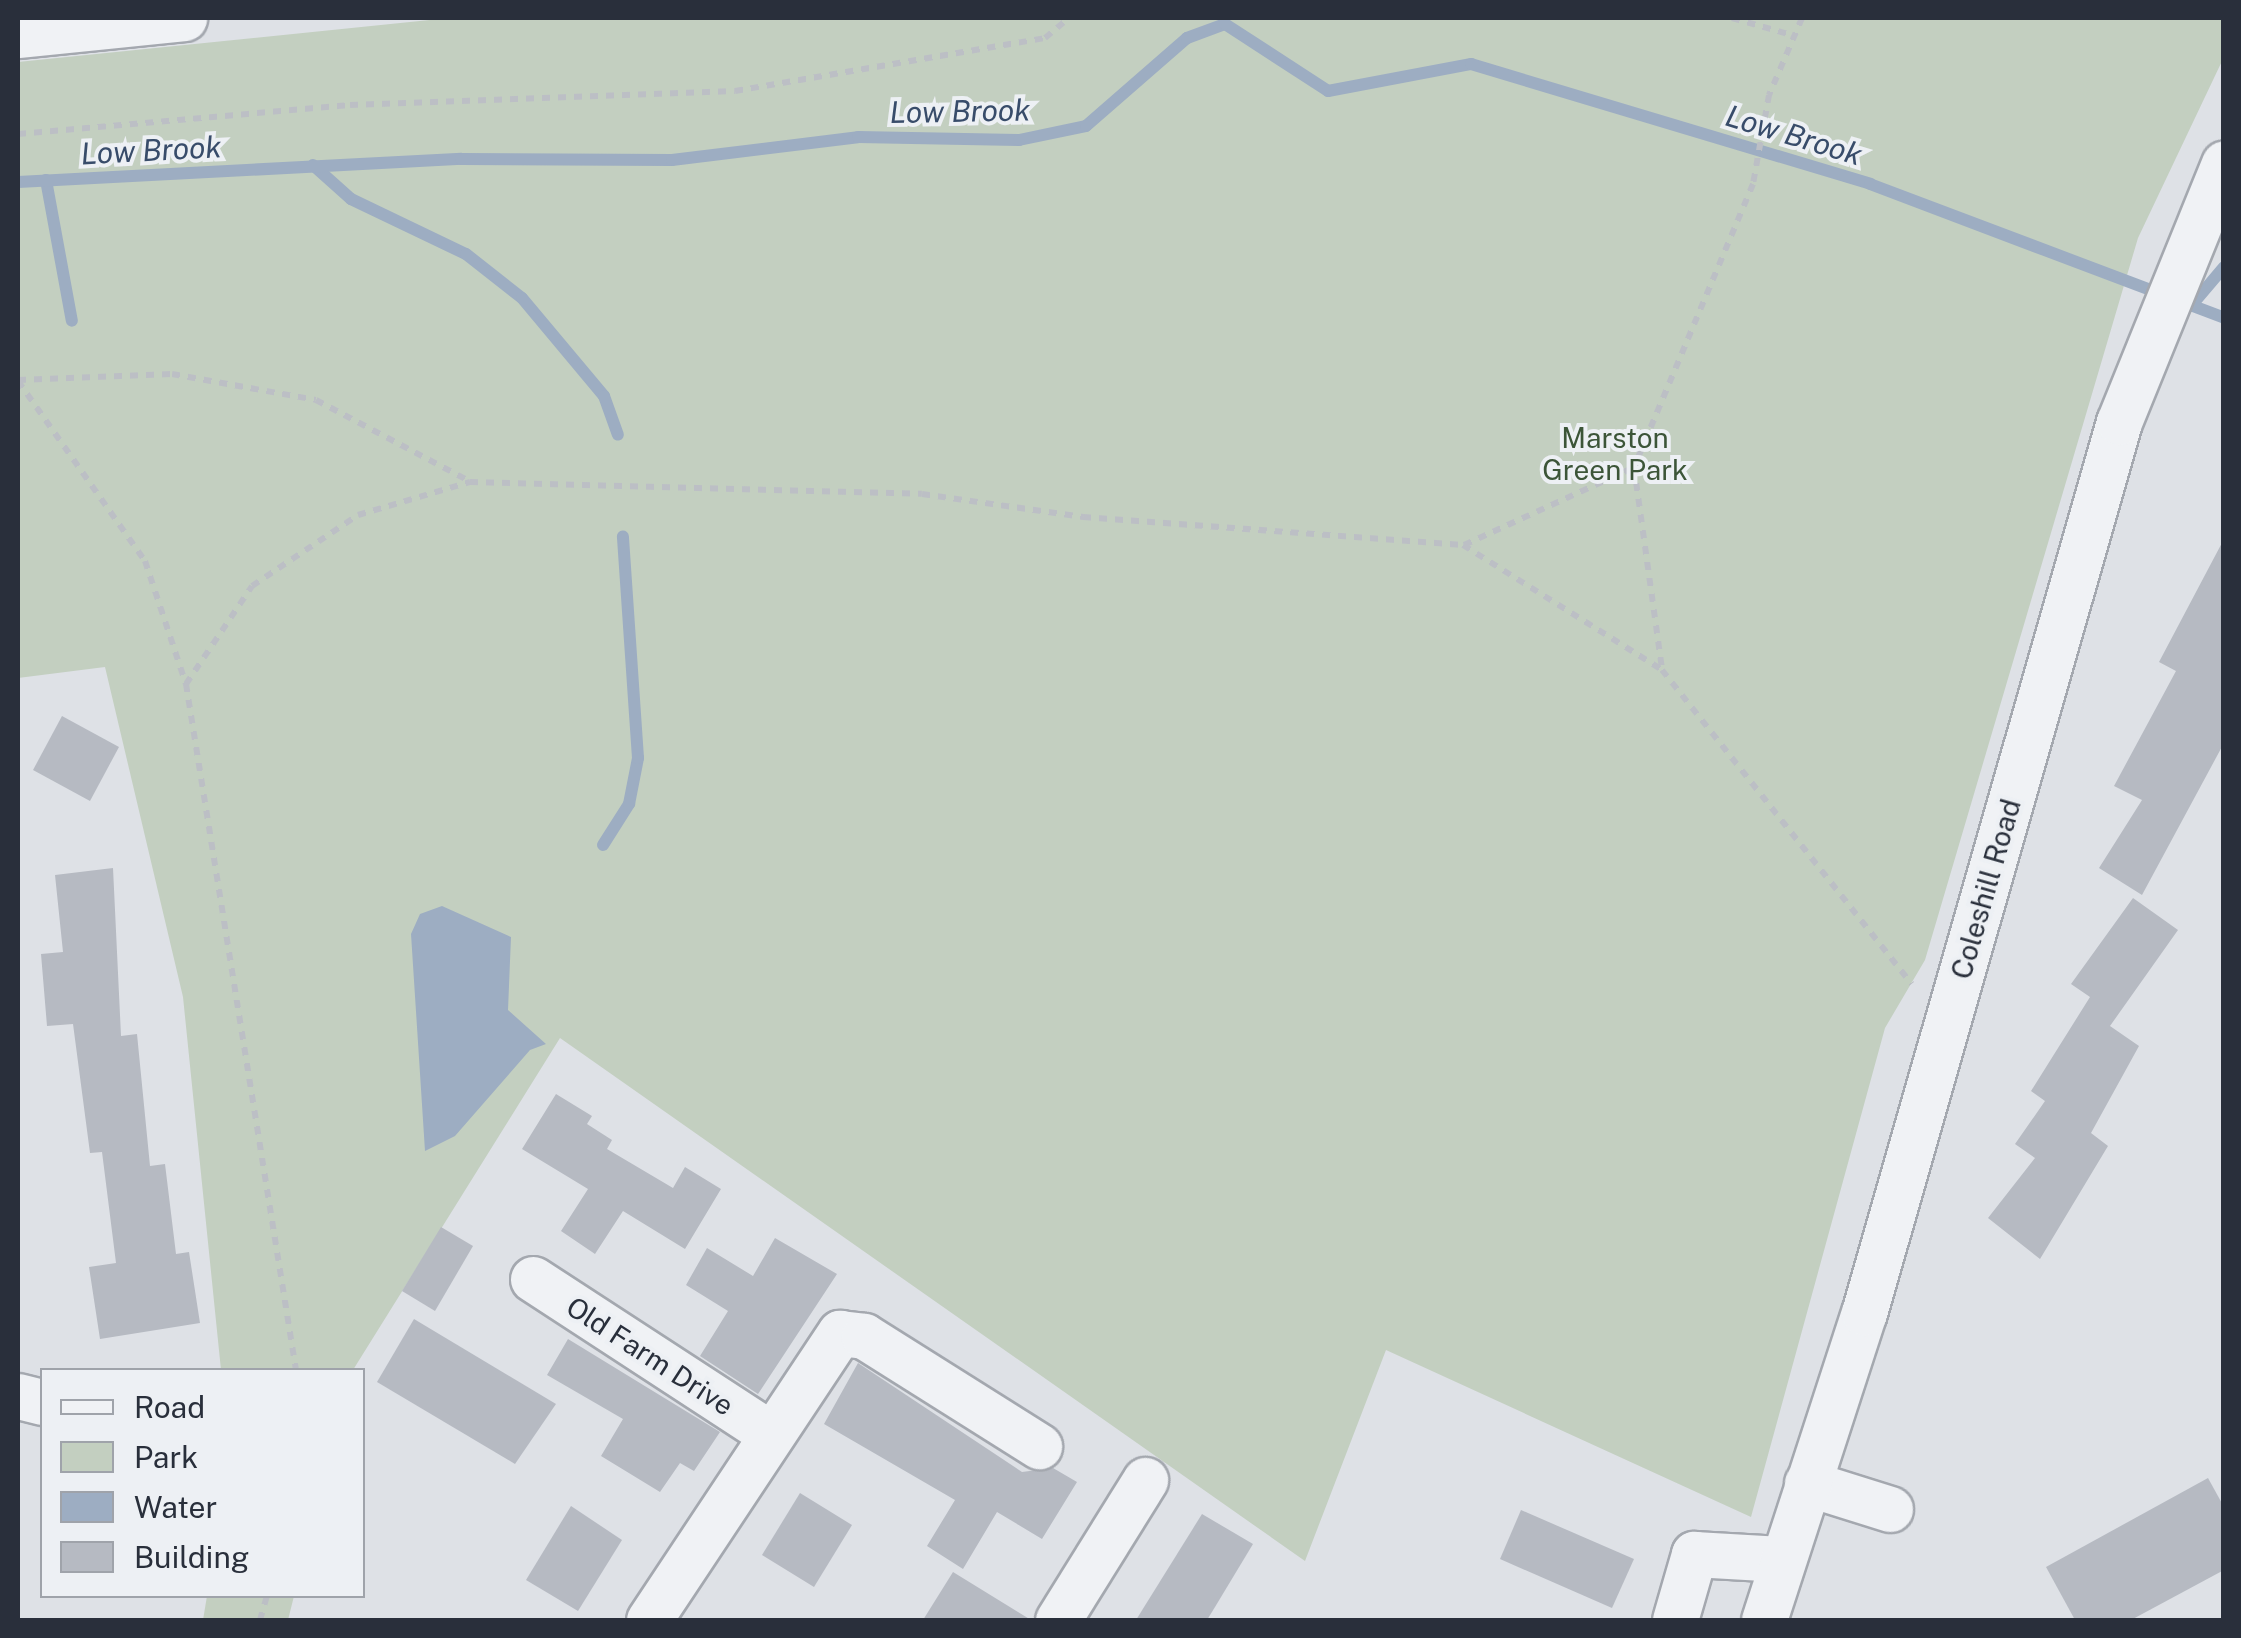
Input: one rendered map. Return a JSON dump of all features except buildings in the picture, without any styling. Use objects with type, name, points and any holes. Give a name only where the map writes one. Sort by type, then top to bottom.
[{"type":"street","points":[[18,35],[184,18]]},
{"type":"street","name":"Coleshill Road","points":[[1764,1620],[1946,1027],[2119,422],[2193,230],[2224,164]]},
{"type":"street","name":"Old Farm Drive","points":[[533,1280],[768,1432]]},
{"type":"street","points":[[649,1620],[768,1432],[840,1333],[864,1336],[1039,1446]]},
{"type":"street","points":[[1058,1620],[1145,1480]]},
{"type":"street","points":[[1807,1482],[1890,1509]]},
{"type":"street","points":[[1675,1620],[1694,1554],[1781,1558]]},
{"type":"path","points":[[18,134],[350,105],[735,92],[1045,38],[1070,18]]},
{"type":"path","points":[[1732,18],[1794,36]]},
{"type":"path","points":[[1662,670],[1634,467],[1752,184],[1769,96],[1802,18]]},
{"type":"path","points":[[18,380],[172,374],[316,400],[470,482]]},
{"type":"path","points":[[18,380],[145,561],[186,684],[296,1368]]},
{"type":"path","points":[[1463,545],[1634,467]]},
{"type":"path","points":[[186,684],[252,586],[358,514],[470,482],[922,494],[1083,517],[1463,545],[1662,670],[1946,1027]]},
{"type":"green space","name":"Marston Green Park","points":[[449,18],[2223,18],[2223,59],[2138,238],[1925,960],[1885,1028],[1751,1517],[1386,1350],[1305,1561],[560,1038],[354,1368],[221,1368],[183,997],[105,667],[18,678],[18,62]]},
{"type":"green space","points":[[207,1598],[294,1598],[288,1620],[203,1620]]},
{"type":"water","points":[[442,906],[511,937],[508,1010],[546,1044],[530,1050],[455,1136],[425,1151],[411,934],[420,914]]},
{"type":"waterway","name":"Low Brook","points":[[18,182],[461,159],[672,160],[858,137],[1019,140],[1086,126],[1187,38],[1225,24],[1328,91],[1471,64],[1870,184],[2224,318]]},
{"type":"waterway","points":[[313,165],[351,199],[466,254],[522,298],[604,396],[618,435]]},
{"type":"waterway","points":[[46,180],[72,321]]},
{"type":"waterway","points":[[2191,306],[2224,267]]},
{"type":"waterway","points":[[603,845],[629,804],[638,758],[623,537]]}]
